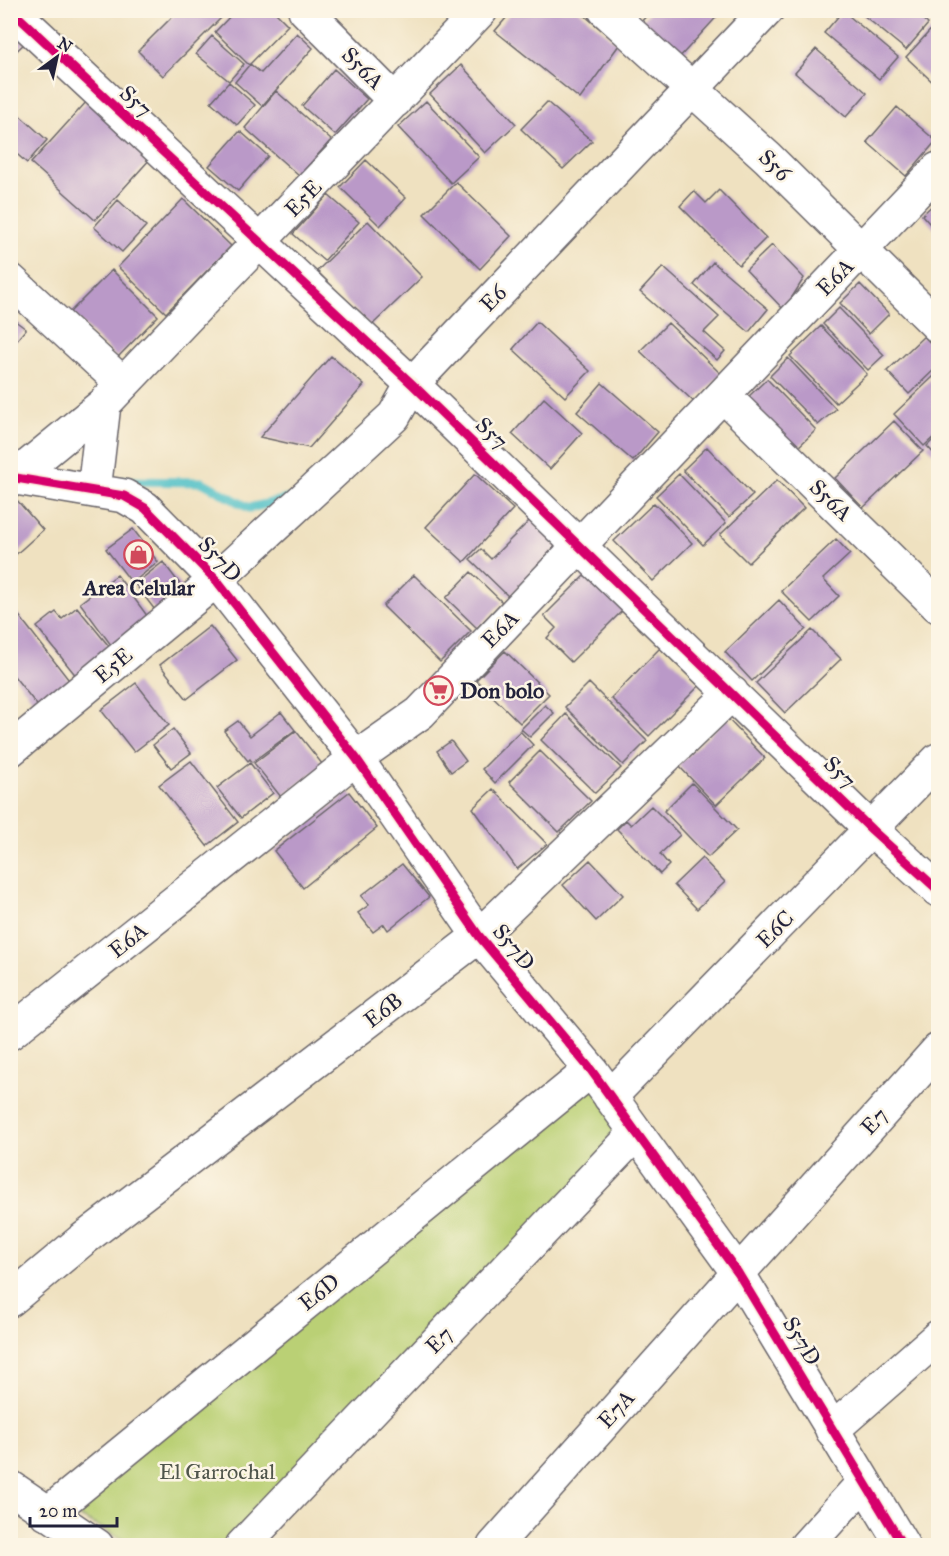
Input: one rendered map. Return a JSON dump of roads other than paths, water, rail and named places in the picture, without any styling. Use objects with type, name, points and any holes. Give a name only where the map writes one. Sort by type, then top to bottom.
[{"type":"street","name":"S57","points":[[11,10],[412,384],[872,830],[939,890]]},
{"type":"street","name":"S56A","points":[[305,10],[395,101]]},
{"type":"street","name":"E5E","points":[[12,478],[113,394],[481,10]]},
{"type":"street","name":"S56","points":[[605,10],[768,158],[939,326]]},
{"type":"street","name":"E6","points":[[216,580],[394,416],[412,384],[767,10]]},
{"type":"street","name":"E6A","points":[[10,1034],[356,758],[420,713],[939,169]]},
{"type":"street","points":[[10,280],[113,394],[94,491]]},
{"type":"street","name":"S56A","points":[[723,395],[939,606]]},
{"type":"street","name":"S57D","points":[[12,478],[124,496],[145,508],[216,580],[356,758],[479,936],[591,1070],[738,1273],[903,1545]]},
{"type":"street","name":"E5E","points":[[10,750],[216,580]]},
{"type":"street","name":"E6B","points":[[10,1300],[81,1241],[479,936],[732,693]]},
{"type":"street","name":"E6C","points":[[610,1096],[939,760]]},
{"type":"street","name":"E7","points":[[738,1273],[939,1050]]},
{"type":"street","name":"E6D","points":[[47,1514],[591,1070]]},
{"type":"street","name":"E7","points":[[242,1545],[636,1133]]},
{"type":"street","name":"E7A","points":[[494,1545],[738,1273]]},
{"type":"street","points":[[832,1430],[939,1337]]},
{"type":"street","points":[[806,1545],[864,1482]]},
{"type":"street","points":[[10,1487],[47,1514],[97,1545]]},
{"type":"waterway","points":[[124,481],[202,482],[249,508],[288,499]]},
{"type":"place","name":"Area Celular","points":[[139,555]]},
{"type":"place","name":"Don bolo","points":[[439,690]]},
{"type":"park label","name":"El Garrochal","points":[[217,1471]]}]
